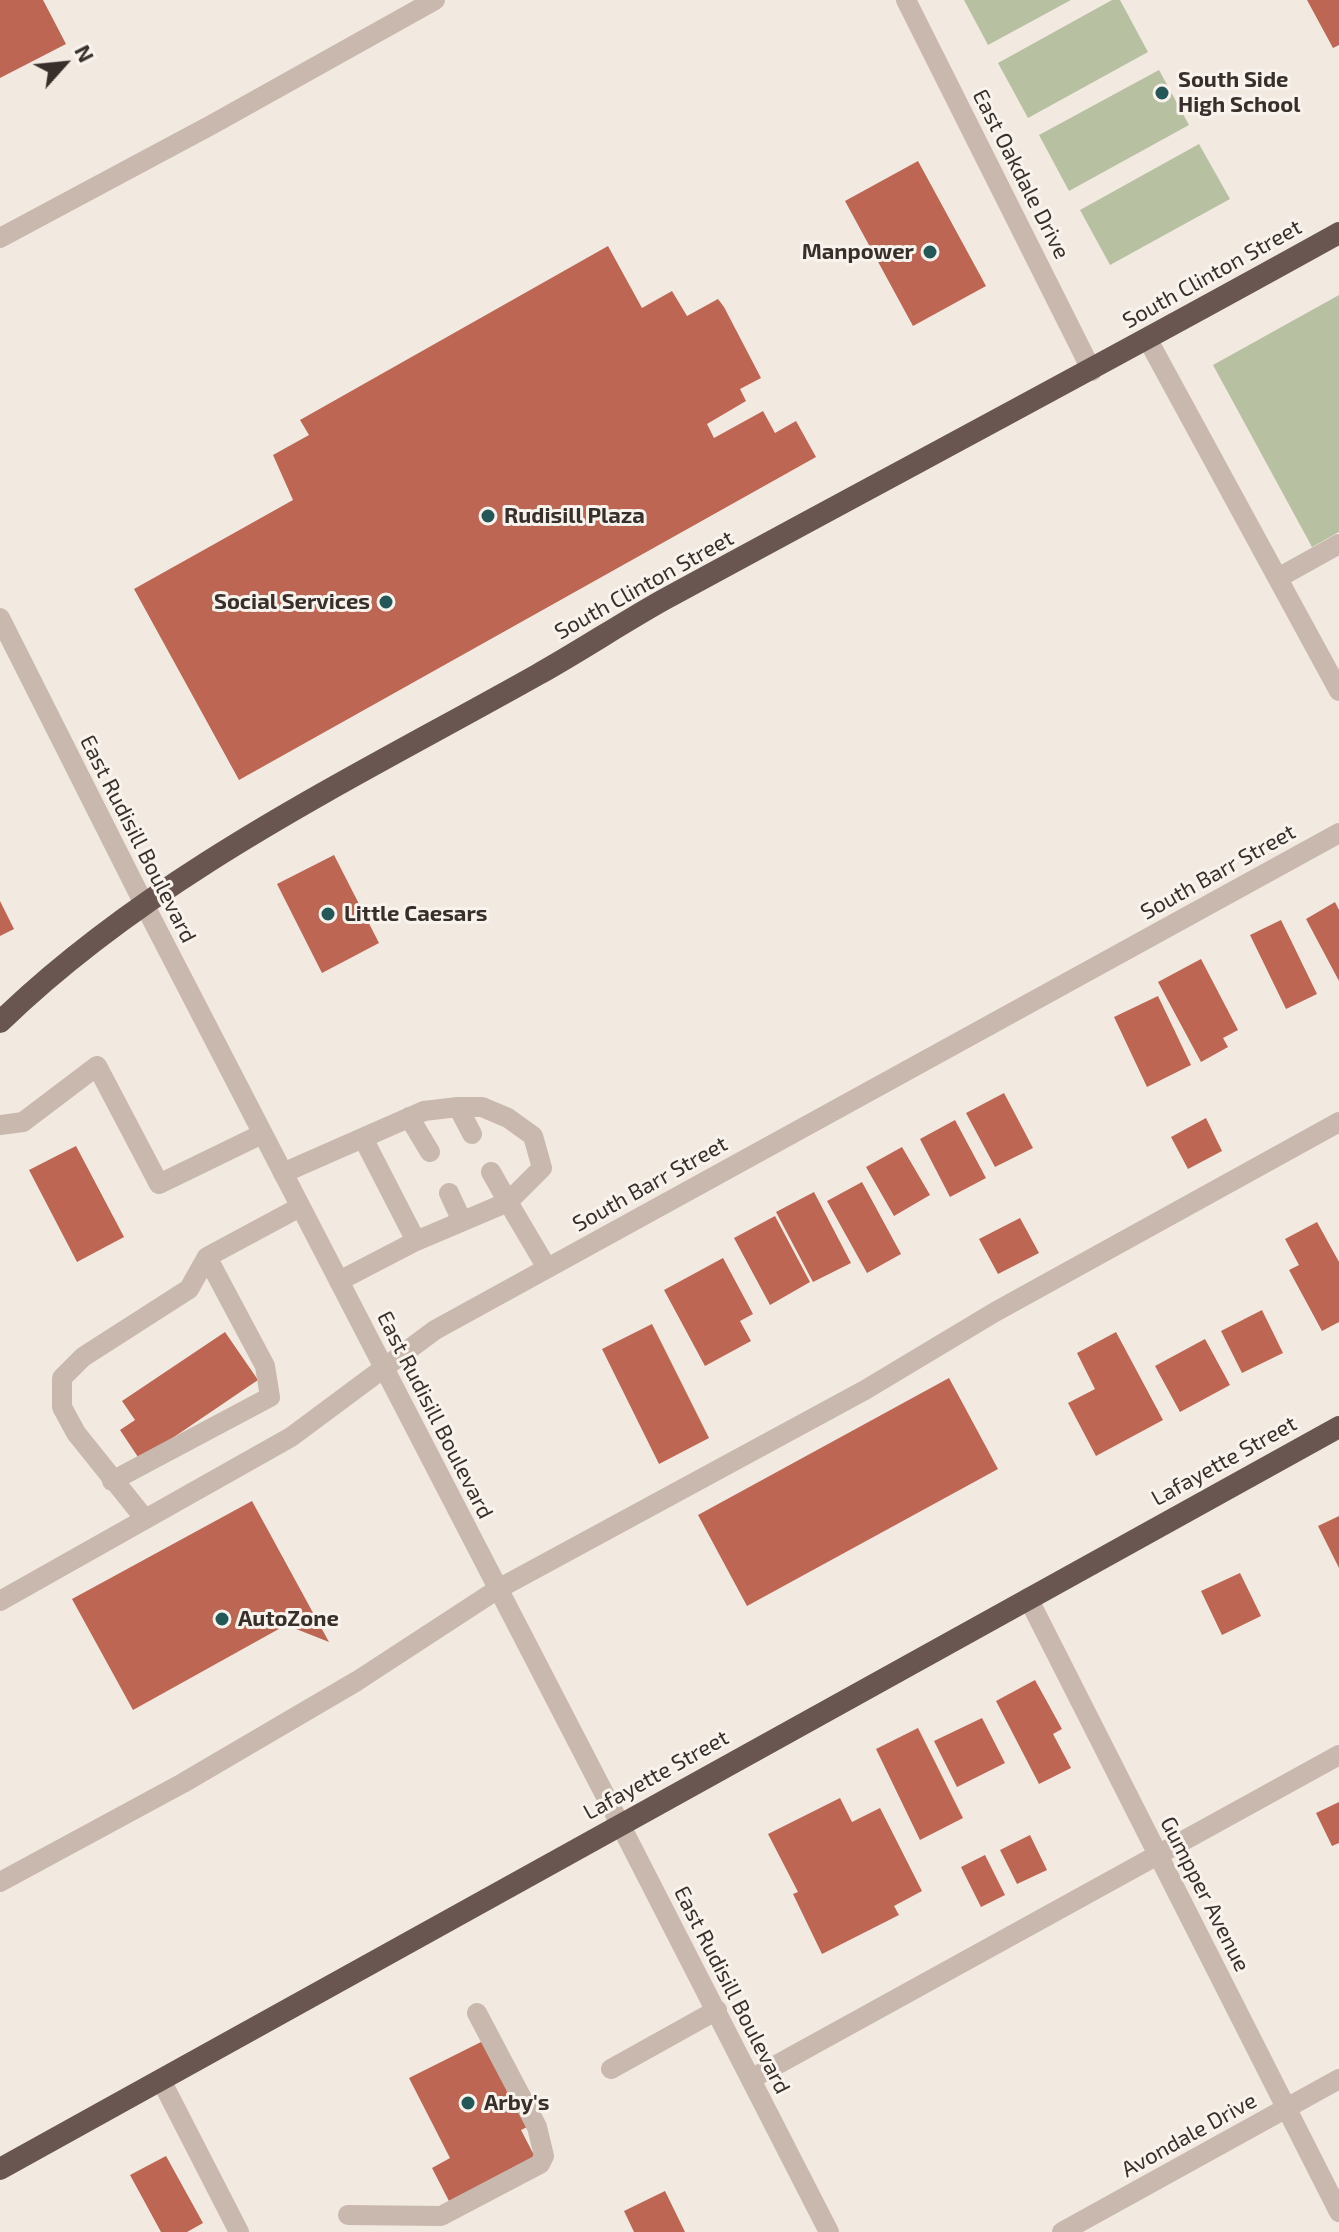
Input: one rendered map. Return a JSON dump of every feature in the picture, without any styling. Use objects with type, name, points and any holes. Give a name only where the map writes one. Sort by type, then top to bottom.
[{"type":"highway","name":"South Clinton Street","points":[[0,1022],[29,994],[144,904],[292,811],[540,674],[663,601],[1092,371],[1339,233]]},
{"type":"highway","name":"Lafayette Street","points":[[0,2169],[1339,1427]]},
{"type":"street","points":[[0,238],[435,0]]},
{"type":"street","name":"East Oakdale Drive","points":[[906,0],[1092,371]]},
{"type":"street","points":[[1148,340],[1339,691]]},
{"type":"street","points":[[1278,578],[1339,544]]},
{"type":"street","name":"East Rudisill Boulevard","points":[[0,618],[262,1134],[829,2232]]},
{"type":"street","name":"South Barr Street","points":[[0,1601],[291,1437],[435,1330],[1339,833]]},
{"type":"street","points":[[0,1125],[23,1122],[97,1066],[159,1184],[262,1134]]},
{"type":"street","points":[[458,1107],[472,1134]]},
{"type":"street","points":[[283,1173],[424,1111],[482,1107],[508,1118],[533,1136],[542,1168],[508,1202],[416,1241],[339,1281]]},
{"type":"street","points":[[409,1117],[430,1152]]},
{"type":"street","points":[[0,1882],[183,1783],[357,1681],[498,1589],[865,1390],[995,1312],[1339,1122]]},
{"type":"street","points":[[363,1138],[416,1241]]},
{"type":"street","points":[[491,1172],[547,1268]]},
{"type":"street","points":[[449,1193],[462,1221]]},
{"type":"street","points":[[145,1519],[76,1433],[62,1407],[62,1378],[83,1357],[189,1289],[207,1257],[300,1207]]},
{"type":"street","points":[[112,1481],[270,1397],[265,1366],[207,1257]]},
{"type":"street","name":"Gumpper Avenue","points":[[1028,1598],[1339,2212]]},
{"type":"street","points":[[751,2079],[1339,1755]]},
{"type":"street","points":[[611,2069],[717,2010]]},
{"type":"street","points":[[348,2215],[441,2216],[540,2164],[544,2156],[537,2127],[477,2013]]},
{"type":"street","name":"Avondale Drive","points":[[1062,2232],[1339,2079]]},
{"type":"street","points":[[161,2080],[239,2232]]},
{"type":"green space","points":[[964,0],[1071,0],[988,45]]},
{"type":"green space","points":[[1112,0],[1120,0],[1148,52],[1028,118],[998,63]]},
{"type":"green space","points":[[1159,70],[1189,125],[1069,191],[1039,135]]},
{"type":"green space","points":[[1199,144],[1230,199],[1110,265],[1080,210]]},
{"type":"green space","points":[[1339,295],[1339,532],[1312,547],[1213,365]]},
{"type":"building","points":[[0,0],[43,0],[66,44],[0,78]]},
{"type":"building","points":[[1307,0],[1339,0],[1339,45],[1333,48]]},
{"type":"building","points":[[918,161],[986,286],[913,326],[845,201]]},
{"type":"building","name":"Rudisill Plaza","points":[[608,246],[642,308],[672,291],[687,316],[718,299],[724,307],[761,378],[740,389],[746,401],[707,424],[714,438],[763,411],[775,433],[796,421],[816,457],[239,780],[134,589],[293,500],[273,455],[309,435],[300,420]]},
{"type":"building","name":"Little Caesars","points":[[334,855],[379,943],[322,973],[277,884]]},
{"type":"building","points":[[0,901],[14,929],[0,936]]},
{"type":"building","points":[[1335,902],[1339,910],[1339,981],[1306,919]]},
{"type":"building","points":[[1281,920],[1317,994],[1286,1009],[1250,935]]},
{"type":"building","points":[[1201,959],[1238,1030],[1223,1038],[1228,1047],[1201,1062],[1158,982]]},
{"type":"building","points":[[1158,996],[1191,1065],[1147,1087],[1114,1017]]},
{"type":"building","points":[[1004,1093],[1033,1148],[995,1167],[966,1113]]},
{"type":"building","points":[[1206,1118],[1222,1151],[1188,1169],[1171,1137]]},
{"type":"building","points":[[955,1120],[986,1178],[950,1197],[920,1139]]},
{"type":"building","points":[[76,1146],[124,1237],[77,1262],[29,1170]]},
{"type":"building","points":[[902,1147],[930,1195],[894,1216],[866,1167]]},
{"type":"building","points":[[862,1182],[901,1254],[867,1273],[827,1201]]},
{"type":"building","points":[[814,1192],[851,1263],[813,1282],[776,1212]]},
{"type":"building","points":[[775,1216],[810,1282],[770,1305],[734,1238]]},
{"type":"building","points":[[1020,1218],[1039,1253],[998,1274],[979,1239]]},
{"type":"building","points":[[1317,1222],[1339,1262],[1339,1322],[1322,1331],[1289,1270],[1299,1265],[1285,1239]]},
{"type":"building","points":[[723,1258],[753,1314],[740,1321],[751,1341],[705,1366],[664,1290]]},
{"type":"building","points":[[1262,1310],[1283,1353],[1242,1373],[1221,1331]]},
{"type":"building","points":[[652,1324],[709,1438],[659,1464],[602,1349]]},
{"type":"building","points":[[225,1332],[258,1380],[140,1460],[120,1430],[135,1420],[122,1401]]},
{"type":"building","points":[[1116,1332],[1163,1420],[1096,1456],[1068,1403],[1095,1389],[1077,1353]]},
{"type":"building","points":[[1205,1339],[1230,1385],[1180,1412],[1155,1366]]},
{"type":"building","points":[[949,1378],[998,1469],[747,1606],[698,1515]]},
{"type":"building","points":[[252,1501],[329,1642],[286,1625],[133,1710],[72,1599]]},
{"type":"building","points":[[1339,1516],[1339,1568],[1318,1526]]},
{"type":"building","points":[[1240,1573],[1261,1616],[1222,1635],[1201,1591]]},
{"type":"building","points":[[1035,1680],[1062,1729],[1053,1734],[1071,1768],[1039,1784],[996,1701]]},
{"type":"building","points":[[982,1718],[1005,1763],[957,1787],[934,1741]]},
{"type":"building","points":[[918,1728],[963,1818],[920,1840],[876,1749]]},
{"type":"building","points":[[840,1798],[852,1822],[880,1808],[922,1891],[894,1906],[899,1915],[822,1954],[793,1894],[798,1892],[768,1834]]},
{"type":"building","points":[[1339,1802],[1339,1843],[1332,1846],[1316,1813]]},
{"type":"building","points":[[1030,1835],[1047,1870],[1017,1884],[1000,1850]]},
{"type":"building","points":[[985,1855],[1005,1895],[981,1907],[961,1867]]},
{"type":"building","name":"Arby's","points":[[483,2041],[527,2127],[521,2130],[535,2157],[449,2201],[432,2168],[450,2158],[409,2078]]},
{"type":"building","points":[[166,2156],[203,2223],[187,2232],[161,2232],[130,2175]]},
{"type":"building","points":[[665,2191],[685,2232],[634,2232],[624,2211]]},
{"type":"place","name":"South Side High School","points":[[1162,93]]},
{"type":"place","name":"Manpower","points":[[930,252]]},
{"type":"place","name":"Rudisill Plaza","points":[[488,516]]},
{"type":"place","name":"Social Services","points":[[386,602]]},
{"type":"place","name":"Little Caesars","points":[[328,914]]},
{"type":"place","name":"AutoZone","points":[[222,1619]]},
{"type":"place","name":"Arby's","points":[[468,2103]]}]
